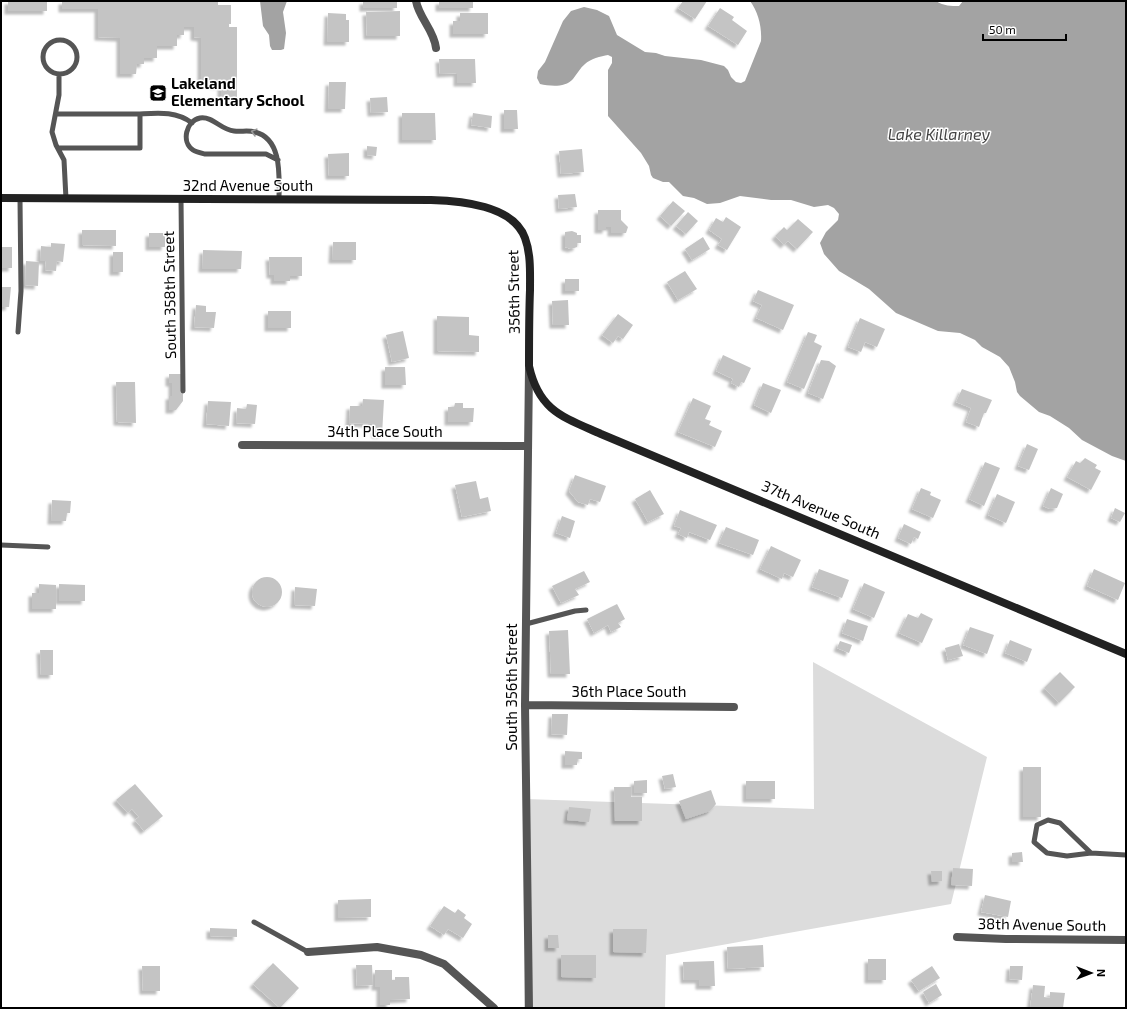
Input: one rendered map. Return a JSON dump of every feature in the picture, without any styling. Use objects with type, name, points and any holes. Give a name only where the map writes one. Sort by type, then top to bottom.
[{"type":"street","points":[[416,1],[417,8],[430,29],[436,48]]},
{"type":"street","name":"32nd Avenue South","points":[[1,198],[446,200],[470,203],[493,210]]},
{"type":"street","name":"356th Street","points":[[493,210],[514,222],[525,237],[528,246],[530,270],[529,366]]},
{"type":"street","name":"South 356th Street","points":[[529,366],[525,705],[529,1008]]},
{"type":"street","name":"37th Avenue South","points":[[529,366],[532,382],[543,400],[553,410],[575,423],[1126,654]]},
{"type":"street","name":"34th Place South","points":[[242,445],[528,446]]},
{"type":"street","name":"36th Place South","points":[[525,705],[734,707]]},
{"type":"street","name":"38th Avenue South","points":[[957,937],[1126,940]]},
{"type":"street","points":[[308,952],[377,947],[421,955],[444,964],[494,1008]]},
{"type":"lane","points":[[55,40],[64,40],[68,41],[74,46],[78,59],[72,70],[68,73],[59,74],[51,72],[45,66],[44,53],[45,48],[51,42],[55,40]]},
{"type":"lane","points":[[59,74],[59,95],[52,132],[56,145],[64,160],[66,169],[66,199]]},
{"type":"lane","points":[[56,114],[168,113],[192,123]]},
{"type":"lane","points":[[58,148],[140,148],[140,114]]},
{"type":"lane","points":[[278,160],[266,154],[204,154],[192,150],[186,140],[186,134],[192,123],[199,118],[205,118],[212,120],[227,129],[234,131],[256,132],[262,135],[269,141],[278,160],[279,200]]},
{"type":"lane","points":[[18,332],[21,291],[20,198]]},
{"type":"lane","name":"South 358th Street","points":[[181,199],[183,391]]},
{"type":"lane","points":[[1,545],[48,547]]},
{"type":"lane","points":[[526,624],[574,610],[586,610]]},
{"type":"lane","points":[[1091,852],[1060,823],[1048,820],[1037,825],[1034,842],[1047,853],[1067,856],[1091,852],[1126,855]]},
{"type":"lane","points":[[254,922],[308,952]]},
{"type":"shaded area","points":[[813,662],[987,757],[951,904],[666,955],[665,1008],[524,1008],[526,799],[814,809]]},
{"type":"water","points":[[260,1],[287,1],[283,12],[286,33],[284,49],[272,50],[270,46],[269,35],[263,26]]},
{"type":"water","name":"Lake Killarney","points":[[750,1],[936,1],[945,5],[959,6],[963,1],[1126,1],[1126,461],[1112,456],[1082,440],[1069,428],[1050,416],[1039,412],[1017,392],[1009,367],[1000,357],[982,347],[975,340],[960,333],[938,331],[896,313],[869,289],[839,271],[824,254],[820,243],[826,232],[838,220],[839,214],[834,208],[828,205],[814,207],[791,200],[771,200],[740,196],[720,203],[707,204],[694,198],[683,196],[669,182],[663,182],[653,178],[649,166],[641,153],[608,116],[608,70],[612,63],[612,57],[608,55],[590,61],[580,69],[570,82],[566,84],[553,86],[540,84],[537,78],[538,71],[545,62],[563,21],[571,11],[584,7],[597,10],[609,16],[617,35],[645,52],[701,60],[724,66],[736,82],[741,83],[745,81],[761,41],[759,20]]},
{"type":"building","points":[[8,1],[47,1],[47,11],[8,11]]},
{"type":"building","points":[[62,1],[218,1],[218,5],[231,5],[231,24],[229,24],[229,27],[237,27],[237,97],[221,97],[221,86],[214,86],[214,80],[201,80],[201,38],[194,37],[194,27],[184,27],[184,35],[177,35],[177,46],[157,46],[157,58],[144,58],[144,64],[137,64],[136,74],[120,74],[120,38],[98,37],[98,9],[62,9]]},
{"type":"building","points":[[363,1],[397,1],[397,8],[363,8]]},
{"type":"building","points":[[439,1],[473,1],[473,8],[439,8]]},
{"type":"building","points":[[683,1],[707,1],[695,19],[678,8]]},
{"type":"building","points":[[720,8],[734,17],[732,20],[747,31],[738,45],[708,26]]},
{"type":"building","points":[[400,11],[400,36],[367,36],[366,12]]},
{"type":"building","points":[[328,13],[346,14],[346,20],[349,20],[349,42],[327,42]]},
{"type":"building","points":[[460,13],[488,13],[488,34],[453,34],[453,21],[460,21]]},
{"type":"building","points":[[439,59],[475,59],[476,83],[457,83],[457,73],[440,74]]},
{"type":"building","points":[[329,82],[346,82],[345,109],[328,109]]},
{"type":"building","points":[[387,97],[388,112],[371,113],[370,98]]},
{"type":"building","points":[[504,110],[517,110],[518,129],[504,129]]},
{"type":"building","points":[[402,113],[435,113],[436,140],[402,140]]},
{"type":"building","points":[[473,113],[492,116],[491,128],[471,125]]},
{"type":"building","points":[[367,146],[377,147],[376,156],[367,155]]},
{"type":"building","points":[[582,149],[584,172],[561,174],[559,151]]},
{"type":"building","points":[[349,153],[349,176],[329,176],[328,154]]},
{"type":"building","points":[[575,194],[577,207],[559,209],[558,195]]},
{"type":"building","points":[[673,201],[685,211],[671,226],[660,216]]},
{"type":"building","points":[[598,210],[621,210],[621,220],[628,227],[626,233],[611,233],[611,227],[606,227],[606,230],[598,230]]},
{"type":"building","points":[[688,212],[698,221],[686,234],[676,226]]},
{"type":"building","points":[[726,217],[741,227],[727,250],[718,245],[722,239],[709,230],[716,218],[723,222]]},
{"type":"building","points":[[798,219],[813,232],[797,249],[788,241],[784,245],[775,236],[784,227],[787,230]]},
{"type":"building","points":[[82,230],[116,230],[116,246],[82,245]]},
{"type":"building","points":[[572,231],[577,233],[577,235],[581,235],[581,243],[577,243],[577,247],[571,249],[565,247],[565,232]]},
{"type":"building","points":[[149,233],[165,233],[165,247],[149,247]]},
{"type":"building","points":[[703,237],[710,249],[692,260],[685,249]]},
{"type":"building","points":[[333,242],[356,242],[356,260],[332,260]]},
{"type":"building","points":[[51,243],[65,244],[63,262],[57,261],[56,271],[45,270],[46,261],[40,261],[41,246],[51,247]]},
{"type":"building","points":[[1,247],[12,247],[12,268],[1,268]]},
{"type":"building","points":[[203,250],[242,251],[241,269],[202,269]]},
{"type":"building","points":[[113,252],[123,252],[123,272],[113,272]]},
{"type":"building","points":[[269,257],[302,257],[302,276],[290,276],[290,281],[274,281],[274,275],[270,275]]},
{"type":"building","points":[[26,261],[39,262],[38,286],[25,285]]},
{"type":"building","points":[[685,271],[697,289],[678,300],[667,282]]},
{"type":"building","points":[[565,279],[579,279],[579,291],[565,291]]},
{"type":"building","points":[[1,287],[11,287],[9,307],[1,307]]},
{"type":"building","points":[[758,290],[794,305],[783,330],[756,318],[762,305],[753,301]]},
{"type":"building","points":[[568,300],[569,325],[553,325],[552,301]]},
{"type":"building","points":[[196,305],[206,306],[206,312],[216,312],[214,328],[194,327]]},
{"type":"building","points":[[268,311],[291,311],[291,328],[268,328]]},
{"type":"building","points":[[618,314],[633,325],[623,339],[618,336],[613,343],[602,335]]},
{"type":"building","points":[[437,316],[469,317],[469,335],[479,336],[479,352],[437,351]]},
{"type":"building","points":[[860,318],[885,329],[877,347],[865,342],[861,352],[848,347]]},
{"type":"building","points":[[403,331],[409,358],[392,362],[386,335]]},
{"type":"building","points":[[808,332],[817,335],[814,342],[822,346],[804,389],[787,382]]},
{"type":"building","points":[[723,355],[751,368],[744,383],[741,382],[739,387],[731,383],[733,379],[716,371]]},
{"type":"building","points":[[821,360],[829,361],[836,366],[823,399],[808,393]]},
{"type":"building","points":[[385,367],[405,367],[406,385],[385,385]]},
{"type":"building","points":[[169,374],[183,374],[183,401],[176,410],[169,410],[169,396],[172,396],[172,383],[169,383]]},
{"type":"building","points":[[116,382],[135,382],[136,423],[117,422]]},
{"type":"building","points":[[763,383],[781,390],[771,413],[754,405]]},
{"type":"building","points":[[962,389],[992,400],[986,413],[984,413],[979,427],[966,422],[971,408],[956,402]]},
{"type":"building","points":[[693,398],[711,406],[705,419],[711,421],[709,425],[722,431],[715,447],[678,432]]},
{"type":"building","points":[[363,399],[384,400],[382,435],[375,435],[375,424],[349,423],[350,406],[362,406]]},
{"type":"building","points":[[208,401],[231,402],[229,426],[206,424]]},
{"type":"building","points":[[455,403],[463,403],[463,408],[474,408],[473,422],[448,422],[448,407],[454,407]]},
{"type":"building","points":[[247,404],[257,405],[255,424],[236,423],[237,408],[246,409]]},
{"type":"building","points":[[1027,444],[1038,449],[1029,470],[1018,466]]},
{"type":"building","points":[[1085,458],[1097,465],[1095,468],[1101,471],[1091,490],[1067,477],[1076,461],[1080,463]]},
{"type":"building","points":[[985,462],[1000,468],[984,506],[969,499]]},
{"type":"building","points":[[575,475],[606,486],[600,502],[590,499],[588,505],[578,502],[569,491]]},
{"type":"building","points":[[476,481],[480,499],[488,497],[491,511],[462,517],[455,485]]},
{"type":"building","points":[[921,488],[931,492],[930,495],[941,500],[933,518],[912,509]]},
{"type":"building","points":[[1051,488],[1063,494],[1057,508],[1050,509],[1043,506]]},
{"type":"building","points":[[650,490],[664,514],[648,522],[635,499]]},
{"type":"building","points":[[997,494],[1015,502],[1006,523],[988,515]]},
{"type":"building","points":[[52,500],[71,501],[70,513],[67,513],[66,521],[51,521]]},
{"type":"building","points":[[1115,508],[1125,513],[1120,522],[1111,518]]},
{"type":"building","points":[[680,510],[717,525],[710,540],[689,532],[687,538],[678,534],[681,528],[674,526]]},
{"type":"building","points":[[562,516],[575,521],[570,538],[556,533]]},
{"type":"building","points":[[904,524],[921,532],[918,539],[914,537],[911,544],[898,538]]},
{"type":"building","points":[[726,527],[759,540],[753,555],[719,543]]},
{"type":"building","points":[[771,546],[801,560],[793,577],[784,573],[782,579],[760,569]]},
{"type":"building","points":[[819,569],[849,580],[842,598],[812,587]]},
{"type":"building","points":[[1094,569],[1125,583],[1118,600],[1087,586]]},
{"type":"building","points":[[584,571],[590,582],[575,589],[579,595],[561,603],[552,586]]},
{"type":"building","points":[[267,577],[278,581],[282,592],[278,603],[267,607],[256,603],[252,592],[256,581]]},
{"type":"building","points":[[864,583],[885,592],[874,618],[853,609]]},
{"type":"building","points":[[39,584],[56,585],[56,609],[32,609],[32,593],[39,593]]},
{"type":"building","points":[[59,584],[85,585],[85,601],[59,601]]},
{"type":"building","points":[[295,587],[317,589],[315,606],[294,605]]},
{"type":"building","points":[[617,604],[625,619],[618,623],[621,627],[611,632],[608,625],[594,633],[587,619]]},
{"type":"building","points":[[921,613],[933,619],[922,643],[899,633],[908,614],[918,618]]},
{"type":"building","points":[[847,619],[868,626],[863,641],[842,633]]},
{"type":"building","points":[[970,627],[994,635],[987,654],[963,645]]},
{"type":"building","points":[[568,630],[570,674],[551,674],[549,631]]},
{"type":"building","points":[[1010,640],[1032,649],[1027,662],[1005,653]]},
{"type":"building","points":[[840,641],[852,645],[849,653],[837,648]]},
{"type":"building","points":[[959,644],[963,656],[948,660],[945,648]]},
{"type":"building","points":[[40,650],[53,650],[53,675],[41,675]]},
{"type":"building","points":[[1060,672],[1075,687],[1059,703],[1044,688]]},
{"type":"building","points":[[552,714],[568,714],[567,735],[551,734]]},
{"type":"building","points":[[565,751],[582,752],[582,759],[577,759],[577,765],[565,765]]},
{"type":"building","points":[[1023,767],[1041,767],[1041,817],[1023,817]]},
{"type":"building","points":[[673,774],[676,787],[665,789],[662,776]]},
{"type":"building","points":[[647,780],[647,793],[634,793],[634,781]]},
{"type":"building","points":[[746,781],[775,781],[775,799],[746,799]]},
{"type":"building","points":[[135,784],[163,816],[144,831],[135,820],[139,817],[132,809],[128,813],[116,800]]},
{"type":"building","points":[[614,787],[631,787],[631,797],[642,797],[642,821],[615,821]]},
{"type":"building","points":[[711,790],[716,804],[710,811],[686,819],[679,801]]},
{"type":"building","points":[[569,807],[591,809],[589,822],[567,820]]},
{"type":"building","points":[[1022,852],[1023,862],[1012,862],[1012,853]]},
{"type":"building","points":[[953,868],[973,869],[972,886],[951,885]]},
{"type":"building","points":[[931,871],[942,871],[942,881],[932,882]]},
{"type":"building","points":[[985,895],[1011,901],[1008,917],[981,912]]},
{"type":"building","points":[[371,899],[371,917],[338,918],[338,900]]},
{"type":"building","points":[[444,906],[455,913],[458,909],[466,915],[464,918],[472,924],[463,938],[448,929],[444,935],[430,926]]},
{"type":"building","points":[[210,928],[237,929],[237,937],[210,936]]},
{"type":"building","points":[[613,929],[647,929],[646,953],[613,952]]},
{"type":"building","points":[[548,935],[558,935],[559,948],[548,948]]},
{"type":"building","points":[[763,945],[764,967],[728,969],[727,947]]},
{"type":"building","points":[[561,955],[596,955],[596,978],[561,977]]},
{"type":"building","points":[[868,959],[886,959],[886,980],[868,980]]},
{"type":"building","points":[[714,961],[715,986],[699,986],[699,980],[684,980],[683,962]]},
{"type":"building","points":[[273,963],[299,988],[280,1008],[253,984]]},
{"type":"building","points":[[356,965],[372,965],[373,985],[357,986]]},
{"type":"building","points":[[142,966],[160,966],[160,991],[143,991]]},
{"type":"building","points":[[932,966],[940,978],[919,991],[911,980]]},
{"type":"building","points":[[1010,966],[1023,966],[1022,980],[1009,979]]},
{"type":"building","points":[[375,970],[392,970],[392,980],[395,980],[395,977],[409,977],[410,999],[390,1000],[390,1005],[380,1005],[380,987],[375,987]]},
{"type":"building","points":[[936,984],[942,995],[929,1003],[923,992]]},
{"type":"building","points":[[1033,985],[1045,986],[1044,997],[1050,998],[1050,992],[1065,993],[1063,1008],[1030,1008]]},
{"type":"place","name":"Lakeland Elementary School","points":[[158,93]]}]
